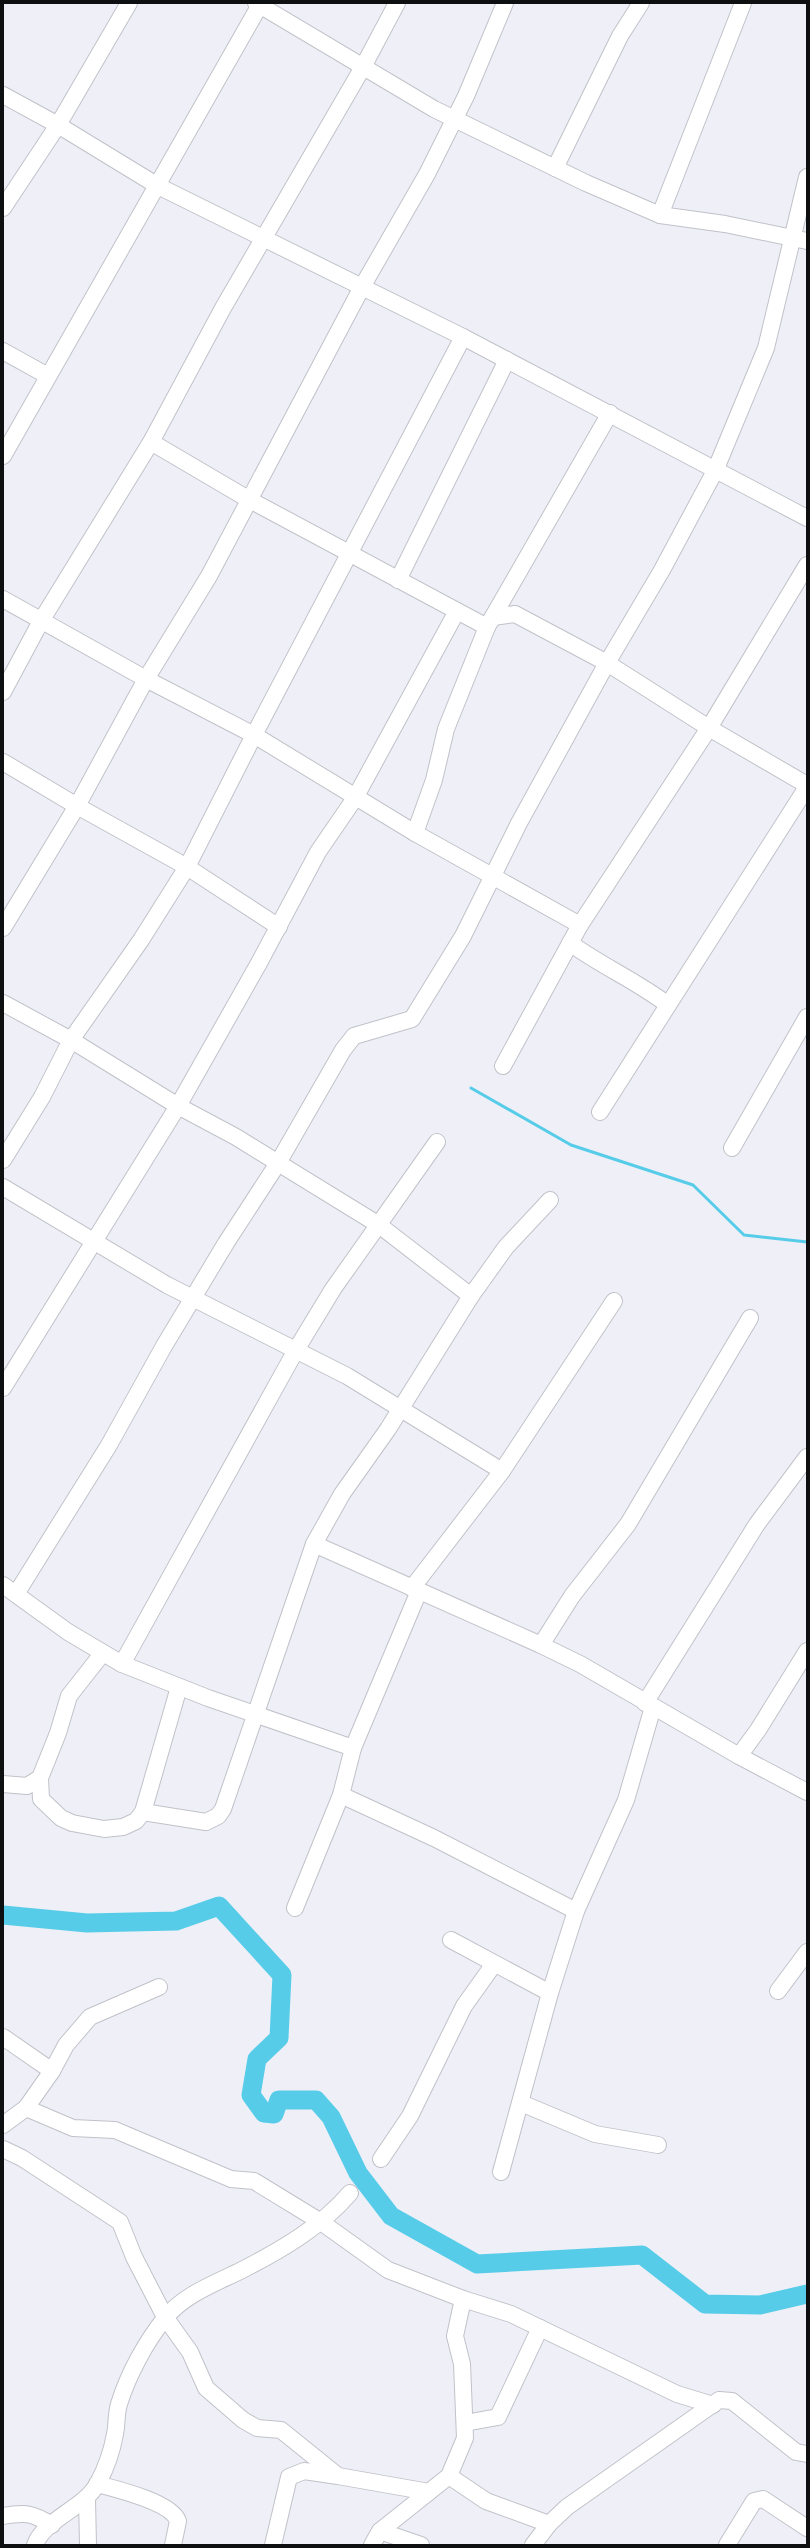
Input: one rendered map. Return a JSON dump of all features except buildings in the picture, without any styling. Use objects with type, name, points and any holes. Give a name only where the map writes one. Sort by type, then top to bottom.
[{"type":"street","points":[[3,208],[58,125],[129,3]]},
{"type":"street","points":[[3,692],[41,621],[151,442],[262,238],[363,67],[397,3]]},
{"type":"street","points":[[3,928],[77,806],[146,679],[209,576],[248,499],[313,382],[362,287],[427,174],[455,119],[505,3]]},
{"type":"street","points":[[555,168],[620,36],[641,3]]},
{"type":"street","points":[[660,215],[743,3]]},
{"type":"street","points":[[3,456],[158,186],[259,4],[363,67],[455,119],[555,168],[660,215],[725,224],[800,240]]},
{"type":"street","points":[[3,95],[58,125],[158,186],[463,337],[807,518]]},
{"type":"street","points":[[353,1748],[179,1687],[122,1664],[102,1654],[68,1632],[10,1590],[113,1438],[193,1298],[278,1163],[343,1050],[354,1036],[366,1030],[407,1021],[416,1014],[463,936],[519,823],[607,663],[662,570],[715,470],[766,348],[800,240],[807,177]]},
{"type":"street","points":[[3,1160],[42,1097],[71,1040],[141,940],[187,867],[254,734],[350,555],[463,337]]},
{"type":"street","points":[[3,351],[48,376]]},
{"type":"street","points":[[398,580],[507,360]]},
{"type":"street","points":[[415,833],[434,780],[446,729],[490,622],[610,413]]},
{"type":"street","points":[[151,442],[248,499],[457,611],[490,622],[515,614]]},
{"type":"street","points":[[503,1066],[580,925],[709,728],[807,565]]},
{"type":"street","points":[[506,592],[515,614],[607,663],[709,728],[807,786],[600,1112]]},
{"type":"street","points":[[3,599],[146,679],[254,734],[355,798],[580,925]]},
{"type":"street","points":[[3,1388],[93,1240],[178,1106],[279,927],[318,852],[355,798],[457,611]]},
{"type":"street","points":[[3,762],[77,806],[187,867],[279,927]]},
{"type":"street","points":[[570,943],[588,956],[650,991],[668,1005]]},
{"type":"street","points":[[3,1003],[71,1040],[178,1106],[278,1163],[379,1225],[471,1296]]},
{"type":"street","points":[[732,1148],[807,1017]]},
{"type":"street","points":[[122,1664],[296,1350],[333,1289],[437,1142]]},
{"type":"street","points":[[3,1187],[167,1285],[296,1350],[400,1407],[477,1458],[502,1471]]},
{"type":"street","points":[[143,1812],[206,1822],[218,1816],[223,1809],[314,1544],[339,1499],[388,1429],[400,1407],[471,1296],[506,1247],[550,1200]]},
{"type":"street","points":[[295,1908],[341,1795],[353,1748],[415,1589],[502,1471],[614,1301]]},
{"type":"street","points":[[541,1645],[572,1596],[628,1524],[750,1318]]},
{"type":"street","points":[[501,2172],[550,1993],[576,1911],[626,1800],[649,1705],[758,1524],[807,1457]]},
{"type":"street","points":[[314,1544],[541,1645],[739,1756],[807,1792]]},
{"type":"street","points":[[739,1756],[758,1730],[807,1651]]},
{"type":"street","points":[[102,1654],[69,1696],[58,1733],[40,1778],[40,1794],[44,1804],[61,1818],[72,1823],[104,1829],[114,1829],[136,1821],[143,1812],[179,1687]]},
{"type":"street","points":[[3,1784],[27,1786],[40,1778]]},
{"type":"street","points":[[341,1795],[434,1838],[576,1911]]},
{"type":"street","points":[[451,1940],[550,1993]]},
{"type":"street","points":[[778,1991],[807,1952]]},
{"type":"street","points":[[381,2159],[410,2116],[464,2006],[494,1964]]},
{"type":"street","points":[[3,2125],[26,2108],[52,2071],[66,2045],[90,2017],[160,1987]]},
{"type":"street","points":[[3,2037],[52,2071]]},
{"type":"street","points":[[521,2103],[595,2134],[658,2145]]},
{"type":"street","points":[[26,2108],[72,2128],[115,2130],[231,2179],[254,2181],[321,2222],[388,2270],[463,2299],[511,2314],[678,2394],[712,2405]]},
{"type":"street","points":[[3,2149],[22,2158],[120,2222],[134,2257],[165,2317],[190,2352],[206,2388],[243,2420],[257,2428],[282,2430],[289,2434],[338,2476]]},
{"type":"street","points":[[35,2545],[39,2536],[87,2499],[97,2484],[108,2460],[115,2435],[119,2406],[128,2380],[165,2317],[179,2303],[250,2266],[321,2222],[350,2193]]},
{"type":"street","points":[[372,2545],[380,2531],[449,2476],[465,2438],[462,2364],[454,2336],[463,2299]]},
{"type":"street","points":[[465,2423],[498,2417],[540,2328]]},
{"type":"street","points":[[533,2545],[549,2524],[574,2503],[719,2400],[732,2401],[796,2452],[807,2454]]},
{"type":"street","points":[[273,2545],[289,2477],[304,2472],[338,2476],[429,2492]]},
{"type":"street","points":[[449,2476],[486,2501],[549,2524]]},
{"type":"street","points":[[97,2484],[131,2493],[172,2513],[178,2521],[173,2545]]},
{"type":"street","points":[[727,2545],[754,2501],[758,2498],[763,2498],[807,2528]]},
{"type":"street","points":[[87,2499],[88,2545]]},
{"type":"street","points":[[3,2516],[25,2513],[35,2515],[52,2525]]},
{"type":"street","points":[[380,2531],[421,2545]]},
{"type":"waterway","points":[[471,1088],[571,1145],[693,1185],[744,1235],[807,1242]]},
{"type":"waterway","points":[[3,1915],[87,1923],[176,1921],[219,1906],[282,1975],[279,2038],[257,2059],[251,2095],[264,2113],[274,2114],[279,2100],[316,2100],[331,2117],[358,2173],[391,2216],[477,2264],[642,2255],[705,2304],[760,2305],[807,2294]]}]
